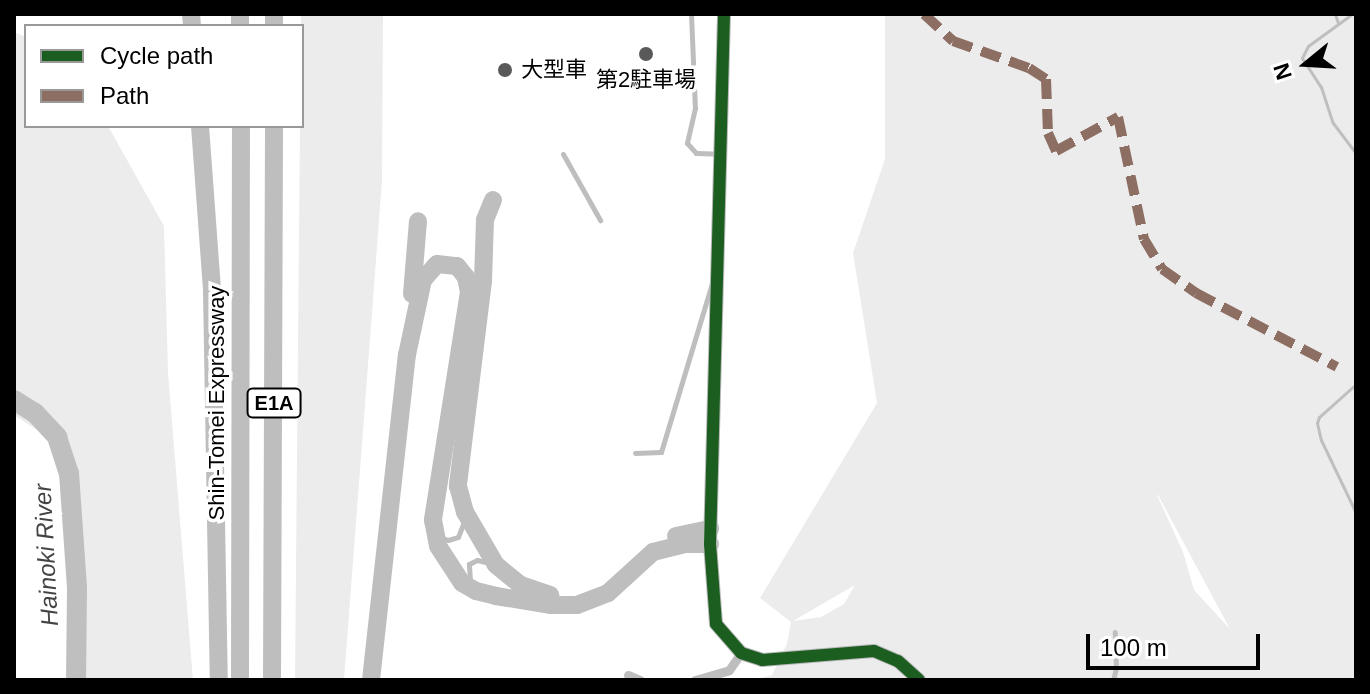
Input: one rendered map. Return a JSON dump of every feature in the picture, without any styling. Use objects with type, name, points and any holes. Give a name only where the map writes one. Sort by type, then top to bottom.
[{"type":"highway","points":[[200,128],[212,291],[219,680]]},
{"type":"highway","name":"Shin-Tomei Expressway","points":[[240,680],[241,128]]},
{"type":"highway","name":"E1A","points":[[272,680],[274,128]]},
{"type":"highway","points":[[493,200],[485,220],[482,291],[458,465],[458,486],[465,512],[496,565],[531,589],[572,596],[602,585],[648,544],[710,536]]},
{"type":"highway","points":[[371,680],[407,355],[418,221]]},
{"type":"highway","points":[[407,355],[426,274],[437,264],[457,266],[468,285],[468,302],[433,529],[438,546],[457,576],[476,591],[538,603],[577,605],[608,593],[653,552],[710,536]]},
{"type":"street","points":[[724,14],[710,536],[716,624],[741,653],[762,660],[874,651],[898,661],[919,680]]},
{"type":"street","points":[[695,680],[729,670],[741,653]]},
{"type":"street","points":[[627,678],[640,680]]},
{"type":"lane","points":[[691,14],[695,108],[687,143],[696,153],[721,155]]},
{"type":"lane","points":[[563,154],[600,220]]},
{"type":"lane","points":[[635,453],[661,452],[717,271]]},
{"type":"lane","points":[[433,529],[443,539],[453,539],[461,533],[465,512]]},
{"type":"lane","points":[[476,591],[468,578],[469,564],[477,560],[496,565]]},
{"type":"lane","points":[[1113,680],[1116,668],[1115,632]]},
{"type":"shaded area","points":[[301,14],[383,14],[382,181],[344,680],[295,680],[300,128],[304,128],[304,24],[301,24]]},
{"type":"shaded area","points":[[885,14],[1356,14],[1356,680],[754,680],[772,675],[787,644],[791,622],[760,598],[877,403],[853,253],[885,159]],"holes":[[[1158,495],[1230,629],[1194,590],[1183,552]],[[855,585],[844,604],[821,617],[793,621]]]},
{"type":"shaded area","points":[[14,32],[24,36],[24,128],[109,128],[164,226],[168,373],[193,680],[81,680],[61,471],[54,441],[14,415]]},
{"type":"waterway","points":[[1335,14],[1338,23]]},
{"type":"waterway","points":[[1352,14],[1308,46],[1302,58],[1321,87],[1333,123],[1356,154]]},
{"type":"waterway","points":[[1356,384],[1319,417],[1317,423],[1321,440],[1356,513]]},
{"type":"waterway","name":"Hainoki River","points":[[14,400],[35,413],[57,437],[69,473],[77,588],[76,680]]},
{"type":"marked path","points":[[924,14],[953,41],[1029,68],[1046,79],[1048,133],[1056,151],[1118,117],[1144,239],[1162,269],[1196,293],[1337,367]]},
{"type":"cycle path","points":[[724,14],[710,544],[716,624],[741,653],[762,660],[874,651],[898,661],[919,680]]},
{"type":"place","name":"第2駐車場","points":[[646,54]]},
{"type":"place","name":"大型車","points":[[505,70]]}]
